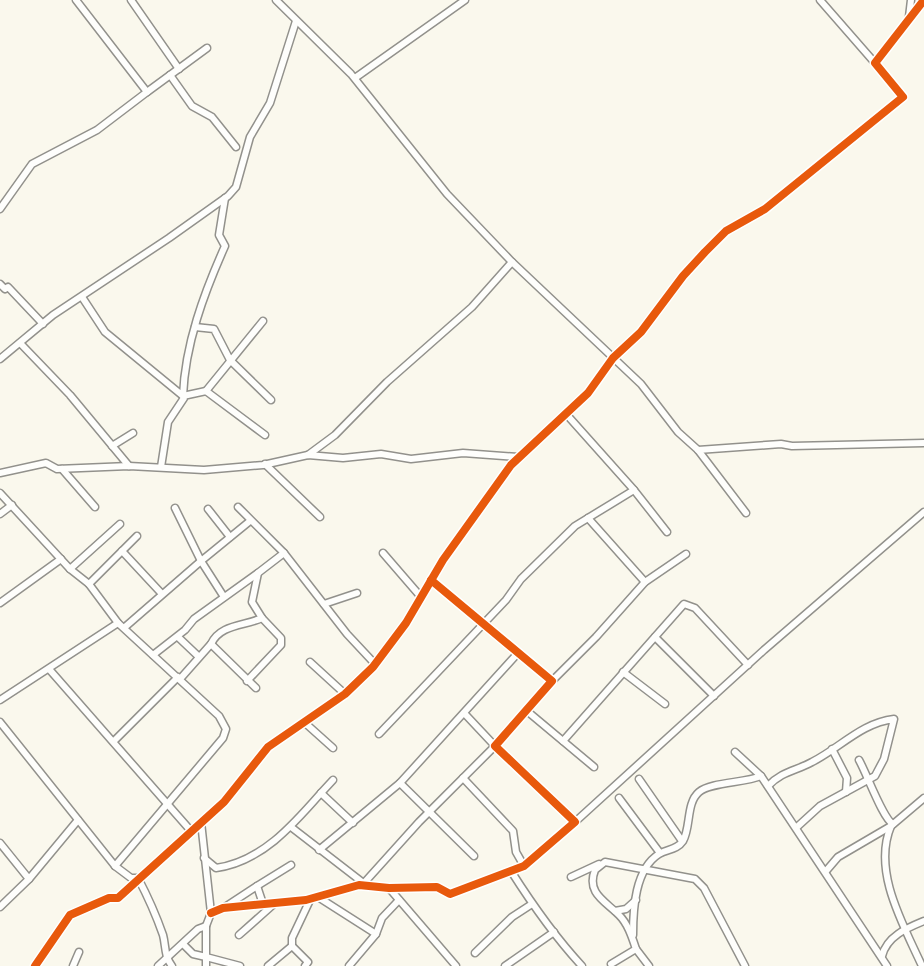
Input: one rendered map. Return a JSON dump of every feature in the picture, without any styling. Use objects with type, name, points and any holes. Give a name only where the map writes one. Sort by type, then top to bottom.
[{"type":"street","points":[[76,0],[147,93]]},
{"type":"street","points":[[131,0],[179,69]]},
{"type":"street","points":[[276,0],[355,78],[447,194],[512,262],[641,384],[678,432],[698,450],[746,513]]},
{"type":"street","points":[[355,78],[465,0]]},
{"type":"street","points":[[35,966],[70,915],[109,898],[118,898],[224,802],[268,747],[345,694],[375,664],[406,623],[431,580],[492,489],[518,457],[567,414],[599,380],[614,358],[641,332],[683,276],[726,231],[765,209],[903,97],[820,0]]},
{"type":"street","points":[[909,18],[911,0]]},
{"type":"street","points":[[875,63],[924,0]]},
{"type":"street","points":[[0,348],[3,357],[43,324],[225,198],[236,187],[250,138],[270,103],[296,21]]},
{"type":"street","points":[[0,209],[32,164],[96,130],[207,48]]},
{"type":"street","points":[[170,75],[192,106],[213,117],[237,147]]},
{"type":"street","points":[[161,467],[168,422],[184,398],[195,327],[207,287],[225,246],[219,235],[225,198]]},
{"type":"street","points":[[308,454],[335,435],[387,382],[472,307],[512,262]]},
{"type":"street","points":[[0,284],[5,289],[8,287],[43,324]]},
{"type":"street","points":[[82,297],[105,332],[183,396]]},
{"type":"street","points":[[183,396],[206,391],[263,321]]},
{"type":"street","points":[[195,327],[214,329],[231,361],[271,400]]},
{"type":"street","points":[[20,343],[70,395],[129,466]]},
{"type":"street","points":[[206,391],[265,435]]},
{"type":"street","points":[[567,414],[634,490],[667,532]]},
{"type":"street","points":[[112,446],[133,433]]},
{"type":"street","points":[[698,450],[781,444],[792,446],[924,443]]},
{"type":"street","points":[[0,474],[46,464],[62,469],[129,466],[204,470],[265,464],[308,454],[343,458],[381,454],[411,459],[463,453],[518,457]]},
{"type":"street","points":[[265,464],[320,517]]},
{"type":"street","points":[[62,469],[95,507]]},
{"type":"street","points":[[379,734],[483,621],[506,600],[540,559],[575,526],[634,490]]},
{"type":"street","points":[[0,493],[70,569],[89,584],[118,623],[219,716],[226,729],[224,738],[167,802],[116,866]]},
{"type":"street","points":[[0,514],[12,506]]},
{"type":"street","points":[[238,507],[284,553],[375,664]]},
{"type":"street","points":[[175,508],[201,561],[224,597]]},
{"type":"street","points":[[208,509],[230,537]]},
{"type":"street","points":[[223,908],[310,900],[366,884],[389,888],[437,887],[450,894],[524,866],[748,665],[924,512]]},
{"type":"street","points":[[588,518],[645,582]]},
{"type":"street","points":[[125,627],[250,521]]},
{"type":"street","points":[[70,569],[120,524]]},
{"type":"street","points":[[89,584],[137,536]]},
{"type":"street","points":[[122,551],[162,594]]},
{"type":"street","points":[[153,655],[178,637],[194,619],[284,553]]},
{"type":"street","points":[[383,553],[421,597]]},
{"type":"street","points":[[366,884],[430,811],[495,746],[552,681],[596,637],[645,582],[686,554]]},
{"type":"street","points":[[0,603],[61,559]]},
{"type":"street","points":[[247,681],[281,645],[281,638],[262,618],[252,602],[258,573]]},
{"type":"street","points":[[431,580],[483,621],[552,681]]},
{"type":"street","points":[[324,604],[357,593]]},
{"type":"street","points":[[563,741],[687,603],[748,665]]},
{"type":"street","points":[[114,741],[179,678],[211,644],[214,636],[234,626],[262,618]]},
{"type":"street","points":[[0,700],[118,623]]},
{"type":"street","points":[[178,637],[198,656]]},
{"type":"street","points":[[655,637],[714,696]]},
{"type":"street","points":[[211,644],[256,688]]},
{"type":"street","points":[[319,850],[400,783],[518,653]]},
{"type":"street","points":[[310,662],[345,694]]},
{"type":"street","points":[[49,669],[191,831]]},
{"type":"street","points":[[624,672],[665,704]]},
{"type":"street","points":[[527,711],[594,767]]},
{"type":"street","points":[[464,713],[495,746],[575,822]]},
{"type":"street","points":[[768,786],[785,772],[810,764],[866,727],[894,719],[893,730],[882,765],[870,779],[820,806],[797,827]]},
{"type":"street","points":[[0,722],[116,866],[131,878],[138,878]]},
{"type":"street","points":[[304,722],[333,748]]},
{"type":"street","points":[[832,749],[847,778],[846,792]]},
{"type":"street","points":[[735,752],[761,776],[797,827],[882,956],[886,966]]},
{"type":"street","points":[[859,760],[870,779],[885,817],[892,825]]},
{"type":"street","points":[[634,941],[637,899],[644,868],[660,853],[673,849],[682,841],[693,800],[699,792],[761,776]]},
{"type":"street","points":[[463,778],[513,831],[516,852],[524,866]]},
{"type":"street","points":[[639,779],[682,841]]},
{"type":"street","points":[[204,858],[216,868],[228,866],[262,848],[291,827],[333,780]]},
{"type":"street","points":[[400,783],[474,856]]},
{"type":"street","points":[[321,793],[353,823]]},
{"type":"street","points":[[619,798],[660,853]]},
{"type":"street","points":[[826,871],[838,856],[892,825],[924,798]]},
{"type":"street","points":[[0,907],[29,879],[78,820]]},
{"type":"street","points":[[201,822],[211,913],[206,926],[206,966]]},
{"type":"street","points":[[892,825],[884,845],[885,868],[922,966]]},
{"type":"street","points":[[291,827],[366,884]]},
{"type":"street","points":[[0,843],[29,879]]},
{"type":"street","points":[[605,862],[595,870],[592,885],[597,897],[624,921],[636,949],[650,966]]},
{"type":"street","points":[[571,877],[605,862],[686,876],[699,882],[745,966]]},
{"type":"street","points":[[211,913],[223,908],[291,865]]},
{"type":"street","points":[[511,871],[557,939],[582,966]]},
{"type":"street","points":[[138,878],[151,902],[164,937],[166,956],[172,966]]},
{"type":"street","points":[[257,886],[263,904]]},
{"type":"street","points":[[389,888],[456,966]]},
{"type":"street","points":[[318,897],[376,934]]},
{"type":"street","points":[[613,910],[626,909],[637,899]]},
{"type":"street","points":[[310,900],[292,938],[292,946],[306,964],[314,966]]},
{"type":"street","points":[[349,966],[376,934],[382,918],[399,900]]},
{"type":"street","points":[[239,935],[276,902]]},
{"type":"street","points":[[475,953],[512,917],[532,904]]},
{"type":"street","points":[[882,956],[889,942],[906,928],[924,921]]},
{"type":"street","points":[[158,966],[198,928],[206,926]]},
{"type":"street","points":[[506,966],[554,932]]},
{"type":"street","points":[[183,944],[193,954],[240,966]]},
{"type":"street","points":[[268,966],[292,946]]},
{"type":"street","points":[[611,964],[636,949]]},
{"type":"street","points":[[73,966],[79,952]]},
{"type":"cycle path","points":[[35,966],[70,915],[109,898],[118,898],[224,802],[268,747],[345,694],[373,667],[406,623],[443,560],[511,465],[588,393],[613,358],[641,332],[683,276],[705,252],[726,231],[765,209],[903,97],[875,63],[924,0]]},
{"type":"cycle path","points":[[211,913],[223,908],[306,900],[359,885],[389,888],[437,887],[450,894],[524,866],[575,822],[495,746],[552,681],[431,580]]}]
